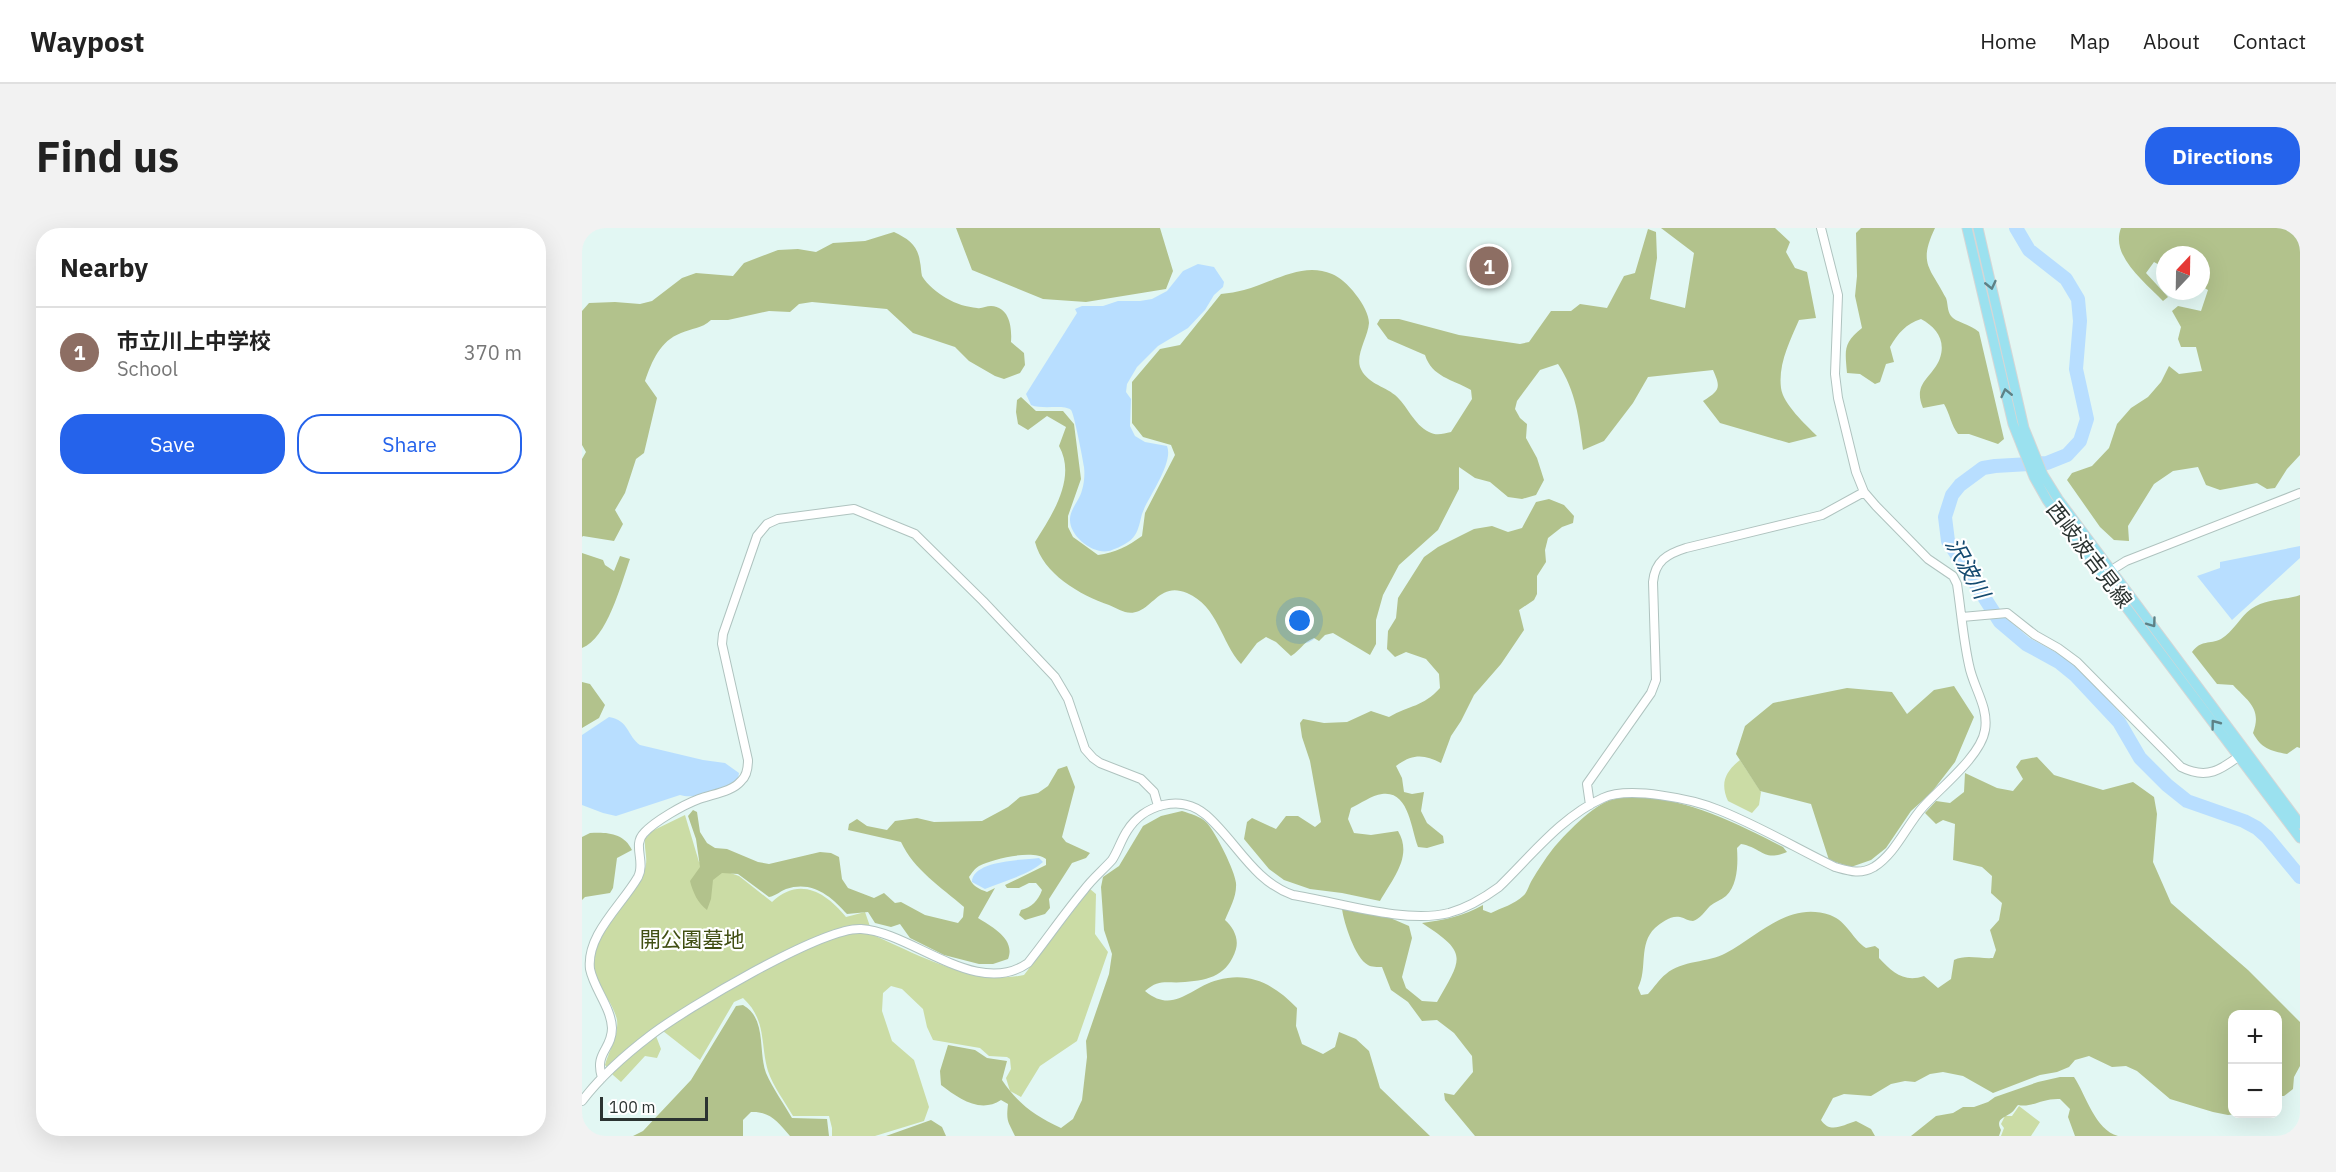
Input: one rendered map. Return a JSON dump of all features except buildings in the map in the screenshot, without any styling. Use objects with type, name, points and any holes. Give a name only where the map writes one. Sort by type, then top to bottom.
[{"type":"main road","name":"西岐波吉見線","points":[[1967,228],[2013,424],[2053,509],[2108,573],[2242,754],[2300,838]]},
{"type":"main road","name":"西岐波吉見線","points":[[1978,228],[2026,448]]},
{"type":"main road","name":"西岐波吉見線","points":[[2242,754],[2300,824]]},
{"type":"street","points":[[582,1101],[602,1078],[652,1034],[775,961],[844,932],[863,929],[884,934],[943,961],[990,974],[1011,973],[1017,970],[1028,963],[1085,888],[1113,858],[1127,830],[1134,822],[1158,806],[1177,803],[1198,809],[1207,815],[1266,881],[1284,892],[1393,913],[1423,916],[1449,913],[1486,897],[1564,824],[1590,805],[1605,797],[1620,793],[1640,792],[1702,805],[1724,812],[1834,867],[1851,872],[1862,872],[1872,868],[1883,860],[1922,807],[1947,783],[1982,740],[1986,723],[1985,711],[1970,670],[1957,584],[1953,576],[1928,559],[1864,492],[1856,472],[1838,398],[1835,374],[1838,295],[1821,228]]},
{"type":"street","points":[[1590,805],[1587,784],[1651,693],[1656,680],[1653,582],[1654,573],[1660,561],[1670,553],[1686,548],[1822,515],[1864,492]]},
{"type":"street","points":[[2108,573],[2126,561],[2300,493]]},
{"type":"street","points":[[602,1078],[599,1061],[609,1041],[612,1026],[592,978],[589,961],[592,945],[639,875],[642,861],[639,843],[644,832],[684,806],[735,786],[745,776],[748,760],[724,655],[723,634],[757,536],[767,524],[778,519],[854,508],[915,534],[1055,676],[1068,699],[1085,749],[1093,758],[1141,779],[1154,792],[1158,806]]},
{"type":"street","points":[[1962,617],[2001,612],[2014,617],[2035,635],[2077,662],[2181,767],[2203,774],[2226,766],[2242,754]]},
{"type":"green space","points":[[956,228],[1160,228],[1173,271],[1166,289],[1086,302],[1043,299],[972,270]]},
{"type":"green space","points":[[1661,228],[1775,228],[1790,242],[1786,252],[1795,268],[1807,272],[1816,318],[1799,320],[1783,361],[1781,388],[1790,407],[1817,436],[1789,443],[1720,423],[1703,401],[1716,391],[1718,385],[1713,370],[1648,377],[1633,403],[1604,441],[1583,450],[1576,406],[1564,374],[1558,364],[1540,370],[1517,401],[1515,409],[1527,424],[1526,438],[1537,458],[1544,480],[1536,495],[1522,499],[1508,497],[1490,482],[1475,478],[1459,467],[1459,489],[1438,530],[1399,565],[1383,595],[1376,620],[1376,644],[1370,655],[1333,633],[1325,635],[1319,641],[1314,638],[1310,640],[1291,656],[1276,642],[1266,637],[1257,643],[1241,664],[1206,606],[1187,593],[1165,592],[1145,608],[1127,612],[1098,601],[1064,582],[1046,564],[1039,553],[1035,542],[1055,508],[1064,483],[1064,458],[1059,446],[1066,427],[1047,416],[1028,430],[1018,424],[1017,400],[1021,397],[1036,411],[1063,411],[1074,424],[1081,479],[1068,516],[1068,527],[1073,537],[1098,555],[1110,553],[1142,536],[1145,513],[1175,455],[1171,445],[1143,437],[1132,423],[1132,382],[1160,349],[1180,345],[1221,294],[1255,287],[1287,274],[1310,270],[1338,277],[1356,294],[1368,317],[1368,328],[1359,362],[1366,377],[1395,395],[1424,429],[1434,434],[1442,434],[1451,432],[1472,399],[1471,390],[1443,377],[1432,368],[1425,355],[1388,339],[1377,324],[1380,319],[1399,319],[1459,335],[1520,344],[1529,342],[1551,311],[1571,311],[1580,304],[1607,308],[1624,276],[1635,273],[1648,229],[1656,232],[1657,258],[1650,299],[1685,308],[1694,253]]},
{"type":"green space","points":[[1861,228],[1935,228],[1927,250],[1928,265],[1946,298],[1951,316],[1979,332],[2004,439],[1998,444],[1969,434],[1958,434],[1944,404],[1923,408],[1920,392],[1937,365],[1942,345],[1935,330],[1921,319],[1907,326],[1893,342],[1890,347],[1894,362],[1886,364],[1880,382],[1875,384],[1860,374],[1847,373],[1848,343],[1862,328],[1855,296],[1856,233]]},
{"type":"green space","points":[[2121,228],[2300,228],[2300,455],[2287,469],[2275,488],[2267,489],[2257,483],[2220,490],[2206,485],[2198,467],[2173,471],[2154,484],[2128,526],[2129,541],[2114,540],[2100,527],[2067,480],[2072,473],[2092,466],[2109,448],[2117,424],[2131,408],[2148,397],[2161,382],[2169,366],[2179,374],[2202,371],[2196,347],[2181,347],[2178,339],[2181,327],[2172,311],[2178,306],[2201,311],[2205,300],[2210,300],[2210,246],[2156,246],[2156,263],[2154,262],[2146,273],[2156,284],[2156,294],[2131,268],[2120,249]]},
{"type":"green space","points":[[894,232],[915,247],[922,276],[940,294],[961,305],[979,308],[997,307],[1006,314],[1009,319],[1011,342],[1024,353],[1025,365],[1020,373],[1004,379],[995,376],[969,361],[955,347],[913,333],[887,309],[812,302],[799,304],[790,312],[769,311],[728,320],[711,320],[668,341],[662,346],[651,366],[645,381],[657,398],[644,453],[636,459],[625,493],[615,510],[623,524],[614,541],[582,537],[582,459],[586,452],[582,445],[582,311],[589,303],[640,304],[652,301],[682,278],[696,273],[733,276],[744,263],[778,250],[798,249],[816,252],[833,243],[865,241]]},
{"type":"green space","points":[[1549,499],[1564,505],[1574,516],[1573,523],[1562,527],[1548,538],[1545,550],[1546,562],[1537,576],[1537,594],[1534,600],[1519,610],[1524,630],[1501,664],[1474,695],[1451,736],[1441,763],[1429,758],[1413,757],[1396,766],[1402,778],[1404,792],[1412,794],[1424,792],[1421,811],[1427,823],[1443,836],[1444,843],[1427,848],[1418,847],[1408,812],[1403,804],[1391,794],[1382,794],[1351,808],[1348,819],[1354,833],[1371,835],[1398,831],[1402,840],[1400,867],[1380,901],[1310,889],[1284,880],[1269,869],[1244,839],[1247,822],[1252,818],[1276,829],[1286,816],[1298,816],[1315,827],[1321,822],[1310,761],[1300,723],[1303,719],[1324,723],[1347,722],[1371,711],[1389,717],[1434,694],[1440,688],[1439,674],[1426,659],[1406,652],[1395,657],[1387,649],[1388,631],[1396,618],[1398,598],[1424,557],[1438,547],[1474,529],[1492,526],[1508,532],[1522,528],[1536,502]]},
{"type":"green space","points":[[582,553],[603,560],[605,565],[614,571],[620,556],[630,559],[606,622],[591,643],[582,648]]},
{"type":"green space","points":[[2300,595],[2300,748],[2297,747],[2287,754],[2271,750],[2259,742],[2253,733],[2256,718],[2249,701],[2233,685],[2217,684],[2192,652],[2199,645],[2221,639],[2257,605]]},
{"type":"green space","points":[[582,682],[590,684],[605,705],[599,718],[582,728]]},
{"type":"green space","points":[[1954,686],[1974,717],[1955,762],[1931,793],[1911,811],[1886,848],[1871,860],[1851,867],[1829,860],[1811,804],[1760,791],[1736,754],[1745,726],[1773,703],[1847,688],[1892,692],[1907,714],[1934,690]]},
{"type":"green space","points":[[2037,757],[2054,775],[2103,790],[2133,782],[2154,797],[2157,814],[2153,862],[2171,903],[2248,970],[2300,1022],[2300,1066],[2294,1077],[2293,1089],[2282,1096],[2282,1010],[2228,1010],[2228,1115],[2170,1099],[2137,1071],[2126,1066],[2112,1067],[2089,1056],[2075,1060],[2069,1067],[2057,1072],[2040,1075],[1993,1093],[1963,1076],[1943,1072],[1930,1074],[1915,1082],[1905,1081],[1891,1084],[1871,1096],[1844,1094],[1833,1098],[1821,1120],[1828,1127],[1833,1128],[1856,1121],[1871,1129],[1875,1136],[1475,1136],[1445,1100],[1444,1093],[1454,1095],[1473,1072],[1472,1056],[1454,1033],[1437,1020],[1422,1021],[1408,1002],[1391,990],[1382,967],[1371,966],[1363,961],[1351,940],[1343,915],[1342,909],[1388,917],[1409,926],[1412,938],[1402,977],[1406,988],[1422,1001],[1437,1002],[1452,975],[1456,957],[1454,949],[1447,942],[1422,923],[1454,917],[1483,905],[1483,910],[1491,913],[1512,904],[1524,895],[1549,853],[1579,821],[1596,808],[1611,800],[1631,797],[1653,798],[1676,802],[1723,818],[1783,847],[1787,852],[1773,856],[1741,844],[1737,848],[1735,880],[1726,896],[1710,906],[1696,920],[1673,917],[1655,928],[1650,934],[1645,949],[1638,988],[1641,995],[1648,994],[1672,969],[1726,953],[1787,916],[1815,912],[1836,918],[1866,948],[1875,946],[1879,949],[1879,958],[1894,972],[1910,978],[1924,976],[1938,988],[1951,979],[1954,960],[1968,957],[1993,958],[1996,950],[1990,930],[1999,920],[2002,903],[1991,893],[1992,876],[1982,867],[1953,860],[1955,824],[1943,820],[1936,824],[1925,813],[1936,801],[1950,803],[1964,792],[1965,773],[1997,788],[2013,791],[2023,779],[2016,767],[2021,760]]},
{"type":"green space","points":[[1740,760],[1761,792],[1759,805],[1752,813],[1728,801],[1724,789],[1725,778]]},
{"type":"green space","points":[[1067,766],[1075,787],[1062,837],[1066,842],[1090,853],[1086,858],[1072,863],[1049,899],[1050,908],[1045,914],[1025,920],[1019,915],[1021,910],[1034,903],[1039,897],[1042,890],[1036,883],[1029,883],[1019,888],[1007,888],[1005,885],[1046,865],[1046,859],[1040,856],[1023,855],[1002,858],[979,866],[969,877],[974,885],[984,891],[995,888],[978,918],[1001,934],[1009,945],[1010,952],[1008,959],[993,964],[979,964],[944,955],[910,938],[900,924],[891,927],[875,923],[868,912],[847,914],[828,896],[813,888],[795,887],[769,897],[738,874],[722,873],[713,880],[707,910],[698,901],[691,885],[690,881],[700,867],[696,839],[688,816],[693,810],[697,812],[700,832],[707,843],[715,848],[727,849],[758,862],[769,864],[820,852],[831,853],[839,857],[842,879],[848,888],[874,898],[884,893],[895,903],[901,902],[925,915],[958,923],[963,917],[964,907],[921,870],[901,842],[848,830],[849,824],[857,819],[867,826],[887,830],[895,821],[917,818],[934,822],[982,821],[1008,807],[1020,797],[1038,793],[1048,786],[1058,769]]},
{"type":"green space","points":[[1182,811],[1207,823],[1220,843],[1232,870],[1236,883],[1235,893],[1225,920],[1235,933],[1236,949],[1228,965],[1210,978],[1164,982],[1155,984],[1145,991],[1155,998],[1173,1000],[1208,983],[1241,977],[1271,987],[1297,1008],[1296,1026],[1302,1044],[1323,1054],[1335,1047],[1339,1032],[1356,1039],[1369,1051],[1380,1088],[1430,1136],[1015,1136],[1008,1121],[1008,1104],[1001,1100],[993,1104],[977,1105],[962,1099],[941,1085],[940,1071],[948,1045],[975,1050],[987,1058],[1007,1061],[1002,1080],[1014,1096],[1035,1114],[1061,1128],[1073,1119],[1082,1100],[1087,1057],[1086,1041],[1109,974],[1112,954],[1104,930],[1101,887],[1103,877],[1119,866],[1143,826],[1161,816]]},
{"type":"green space","name":"開公園墓地","points":[[685,815],[699,862],[739,876],[772,902],[792,890],[812,890],[830,900],[846,917],[865,912],[873,935],[947,967],[985,976],[1024,975],[1090,889],[1096,894],[1095,934],[1108,952],[1077,1041],[1040,1066],[1021,1097],[1010,1091],[1006,1078],[1011,1069],[1010,1059],[989,1056],[980,1048],[933,1040],[923,1009],[902,989],[891,986],[883,993],[882,1011],[892,1041],[914,1060],[929,1107],[924,1121],[875,1136],[832,1136],[829,1116],[793,1116],[770,1077],[762,1033],[756,1015],[743,998],[734,1002],[700,1060],[663,1031],[656,1036],[661,1049],[657,1058],[645,1056],[621,1082],[605,1065],[615,1037],[617,1020],[595,975],[593,960],[595,951],[607,928],[644,872],[645,839],[652,831]]},
{"type":"green space","points":[[590,833],[609,833],[620,837],[629,844],[632,850],[617,858],[613,888],[610,893],[585,897],[582,900],[582,837]]},
{"type":"green space","points":[[743,1005],[756,1018],[766,1073],[792,1118],[827,1119],[829,1136],[790,1136],[769,1115],[751,1112],[743,1120],[743,1136],[633,1136],[643,1131],[691,1080],[736,1006]]},
{"type":"green space","points":[[2060,1077],[2074,1077],[2097,1119],[2103,1127],[2118,1136],[2075,1136],[2068,1117],[2070,1109],[2060,1099],[2018,1105],[2000,1121],[1999,1136],[1911,1136],[1936,1116],[1953,1113],[1963,1107],[1974,1107],[2038,1082]]},
{"type":"green space","points":[[2019,1106],[2040,1122],[2031,1136],[2001,1136],[2004,1128],[2001,1124],[2005,1116],[2012,1116]]},
{"type":"green space","points":[[931,1120],[942,1127],[946,1136],[886,1136]]},
{"type":"water","points":[[1198,264],[1214,267],[1224,282],[1223,287],[1188,328],[1158,346],[1137,367],[1127,384],[1126,392],[1131,399],[1130,426],[1135,436],[1145,442],[1167,446],[1168,453],[1164,471],[1145,507],[1133,538],[1112,550],[1099,551],[1079,539],[1071,526],[1070,515],[1081,494],[1084,473],[1071,410],[1063,407],[1031,405],[1026,394],[1077,313],[1075,309],[1082,306],[1103,306],[1118,301],[1152,299],[1167,291],[1183,271]]},
{"type":"water","points":[[2300,546],[2300,558],[2232,620],[2197,576],[2220,568],[2220,562]]},
{"type":"water","points":[[609,717],[620,721],[640,745],[725,763],[739,773],[738,779],[710,793],[694,796],[680,795],[616,816],[582,805],[582,735]]},
{"type":"water","points":[[1039,858],[1043,862],[1031,871],[985,889],[972,882],[974,875],[980,869],[989,865]]},
{"type":"waterway","name":"沢波川","points":[[2016,228],[2029,250],[2066,279],[2078,299],[2080,321],[2076,369],[2087,419],[2080,441],[2067,455],[2047,463],[1983,468],[1960,485],[1952,495],[1945,517],[1948,541],[2000,622],[2026,644],[2059,662],[2075,675],[2119,722],[2140,758],[2167,785],[2187,801],[2244,821],[2257,828],[2300,877]]},
{"type":"place","name":"市立川上中学校","points":[[1489,266]]}]
